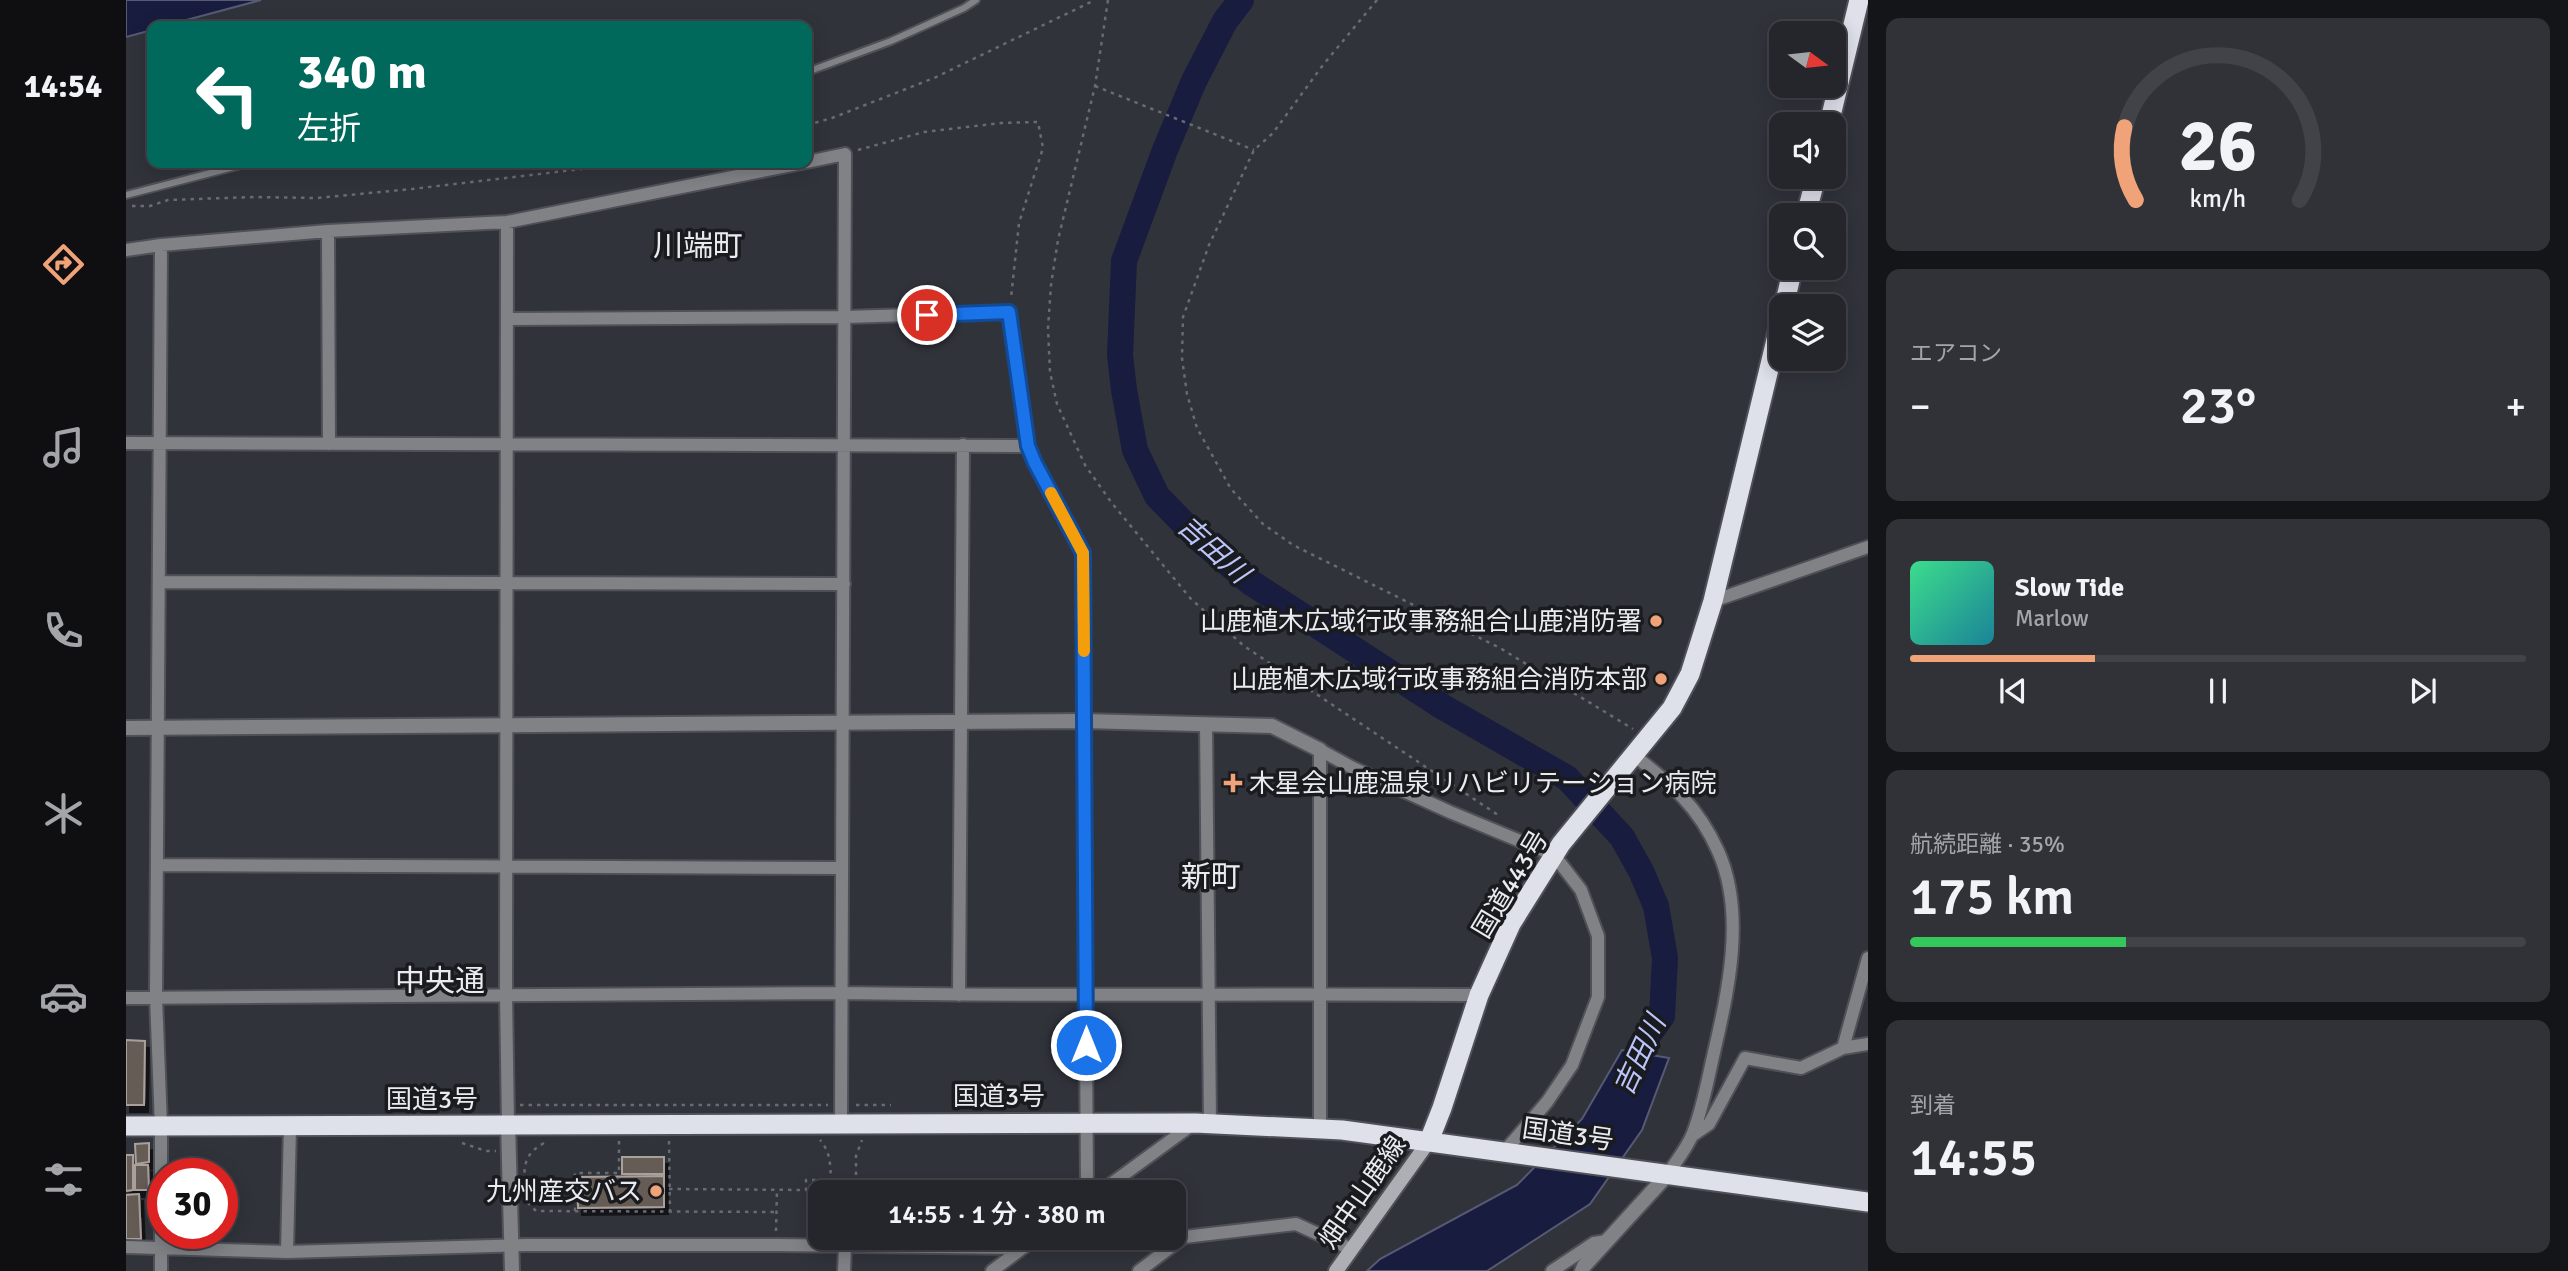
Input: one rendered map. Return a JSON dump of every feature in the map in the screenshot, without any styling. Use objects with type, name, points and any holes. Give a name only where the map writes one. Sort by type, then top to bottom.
[{"type":"highway","points":[[1832,112],[1859,0]]},
{"type":"highway","name":"国道443号","points":[[1429,1141],[1479,995],[1511,924],[1558,850],[1672,708],[1690,674],[1713,601],[1769,369]]},
{"type":"highway","name":"国道3号","points":[[126,1126],[846,1121],[1202,1123],[1320,1129],[1429,1141],[1868,1202]]},
{"type":"main road","name":"畑中山鹿線","points":[[1336,1271],[1429,1141]]},
{"type":"street","points":[[812,161],[845,154],[842,993],[846,1121]]},
{"type":"street","points":[[126,250],[328,231],[508,222],[777,168]]},
{"type":"street","points":[[508,222],[506,995],[512,1271]]},
{"type":"street","points":[[328,231],[329,444]]},
{"type":"street","points":[[161,245],[156,997],[161,1158]]},
{"type":"street","points":[[507,319],[845,317],[1009,312],[1028,446],[1083,553],[1087,1180]]},
{"type":"street","points":[[126,443],[1028,446]]},
{"type":"street","points":[[959,995],[963,446]]},
{"type":"street","points":[[1713,601],[1868,547]]},
{"type":"street","points":[[159,582],[844,584]]},
{"type":"street","points":[[126,728],[1083,721],[1272,726],[1353,768],[1450,812],[1558,850],[1581,890],[1598,936],[1598,997],[1572,1065],[1547,1102],[1504,1152]]},
{"type":"street","points":[[1118,1180],[1202,1123],[1208,993],[1206,724]]},
{"type":"street","points":[[1320,750],[1320,1129]]},
{"type":"street","points":[[1582,1271],[1668,1174],[1693,1135],[1729,991],[1733,932],[1728,886],[1719,852],[1698,815],[1679,791],[1635,756]]},
{"type":"street","points":[[157,865],[842,868]]},
{"type":"street","points":[[1843,1048],[1868,958]]},
{"type":"street","points":[[126,998],[842,993],[1479,995]]},
{"type":"street","points":[[1693,1135],[1709,1124],[1745,1058],[1801,1068],[1843,1048],[1868,1044]]},
{"type":"street","points":[[287,1252],[290,1126]]},
{"type":"street","points":[[1139,1271],[1184,1237],[1296,1224],[1351,1249]]},
{"type":"street","points":[[1552,1271],[1594,1243],[1607,1241]]},
{"type":"street","points":[[211,1249],[287,1252],[511,1245],[808,1245]]},
{"type":"street","points":[[126,1247],[147,1247]]},
{"type":"street","points":[[161,1249],[161,1271]]},
{"type":"street","points":[[845,1250],[845,1271]]},
{"type":"street","points":[[992,1271],[1020,1250]]},
{"type":"lane","points":[[812,70],[891,41],[976,0]]},
{"type":"lane","points":[[126,195],[230,168]]},
{"type":"path","points":[[812,124],[934,78],[1095,0]]},
{"type":"path","points":[[1108,0],[1095,86],[1058,240],[1048,328],[1050,372],[1057,404],[1085,465],[1111,502],[1191,599],[1244,646],[1504,819]]},
{"type":"path","points":[[1377,0],[1323,65],[1273,133],[1254,150],[1209,245],[1183,317],[1182,358],[1186,394],[1197,428],[1231,489],[1263,524],[1293,545],[1500,648],[1648,738]]},
{"type":"path","points":[[1095,86],[1254,150]]},
{"type":"path","points":[[845,154],[924,132],[1001,123],[1038,122],[1043,148],[1019,223],[1009,312]]},
{"type":"path","points":[[126,206],[150,206],[180,199],[317,198],[412,190],[592,168]]},
{"type":"path","points":[[550,1105],[846,1121],[897,1105]]},
{"type":"path","points":[[846,1121],[863,1136],[856,1156],[856,1180]]},
{"type":"path","points":[[670,1189],[806,1190],[806,1180],[831,1180],[828,1150],[817,1137],[826,1136]]},
{"type":"path","points":[[575,1211],[575,1173],[619,1173],[619,1138]]},
{"type":"path","points":[[669,1138],[670,1212]]},
{"type":"path","points":[[550,1140],[531,1150],[525,1161],[526,1201],[536,1211],[777,1212]]},
{"type":"path","points":[[777,1190],[777,1245]]},
{"type":"water","points":[[126,0],[261,0],[183,21],[147,21],[147,31],[126,37]]},
{"type":"water","points":[[1622,1050],[1669,1058],[1642,1130],[1590,1204],[1487,1271],[1367,1271],[1380,1259],[1517,1185],[1582,1119]]},
{"type":"building","points":[[126,1040],[145,1041],[144,1105],[126,1105]]},
{"type":"building","points":[[149,1143],[147,1162],[136,1164],[135,1144]]},
{"type":"building","points":[[126,1155],[133,1155],[133,1190],[126,1191]]},
{"type":"building","points":[[622,1157],[664,1157],[664,1174],[622,1174]]},
{"type":"building","points":[[135,1165],[147,1165],[147,1190],[135,1190]]},
{"type":"building","points":[[664,1176],[664,1207],[578,1208],[577,1177]]},
{"type":"building","points":[[139,1194],[141,1239],[126,1239],[126,1195]]},
{"type":"waterway","name":"吉田川","points":[[1241,0],[1225,21],[1194,81],[1124,261],[1120,355],[1135,450],[1157,496],[1198,538],[1250,582],[1443,707],[1567,778],[1622,837],[1656,906],[1665,958],[1662,1016],[1640,1047],[1625,1084]]},
{"type":"slow traffic","points":[[1051,493],[1083,553],[1084,651]]},
{"type":"place","name":"山鹿植木広域行政事務組合山鹿消防署","points":[[1656,621]]},
{"type":"place","name":"山鹿植木広域行政事務組合消防本部","points":[[1661,679]]},
{"type":"place","name":"木星会山鹿温泉リハビリテーション病院","points":[[1233,783]]},
{"type":"place","name":"九州産交バス","points":[[656,1191]]},
{"type":"district","name":"川端町","points":[[698,246]]},
{"type":"district","name":"新町","points":[[1211,877]]},
{"type":"district","name":"中央通","points":[[440,981]]},
{"type":"route","points":[[927,315],[1009,312],[1028,446],[1083,553],[1086,1045]]}]
